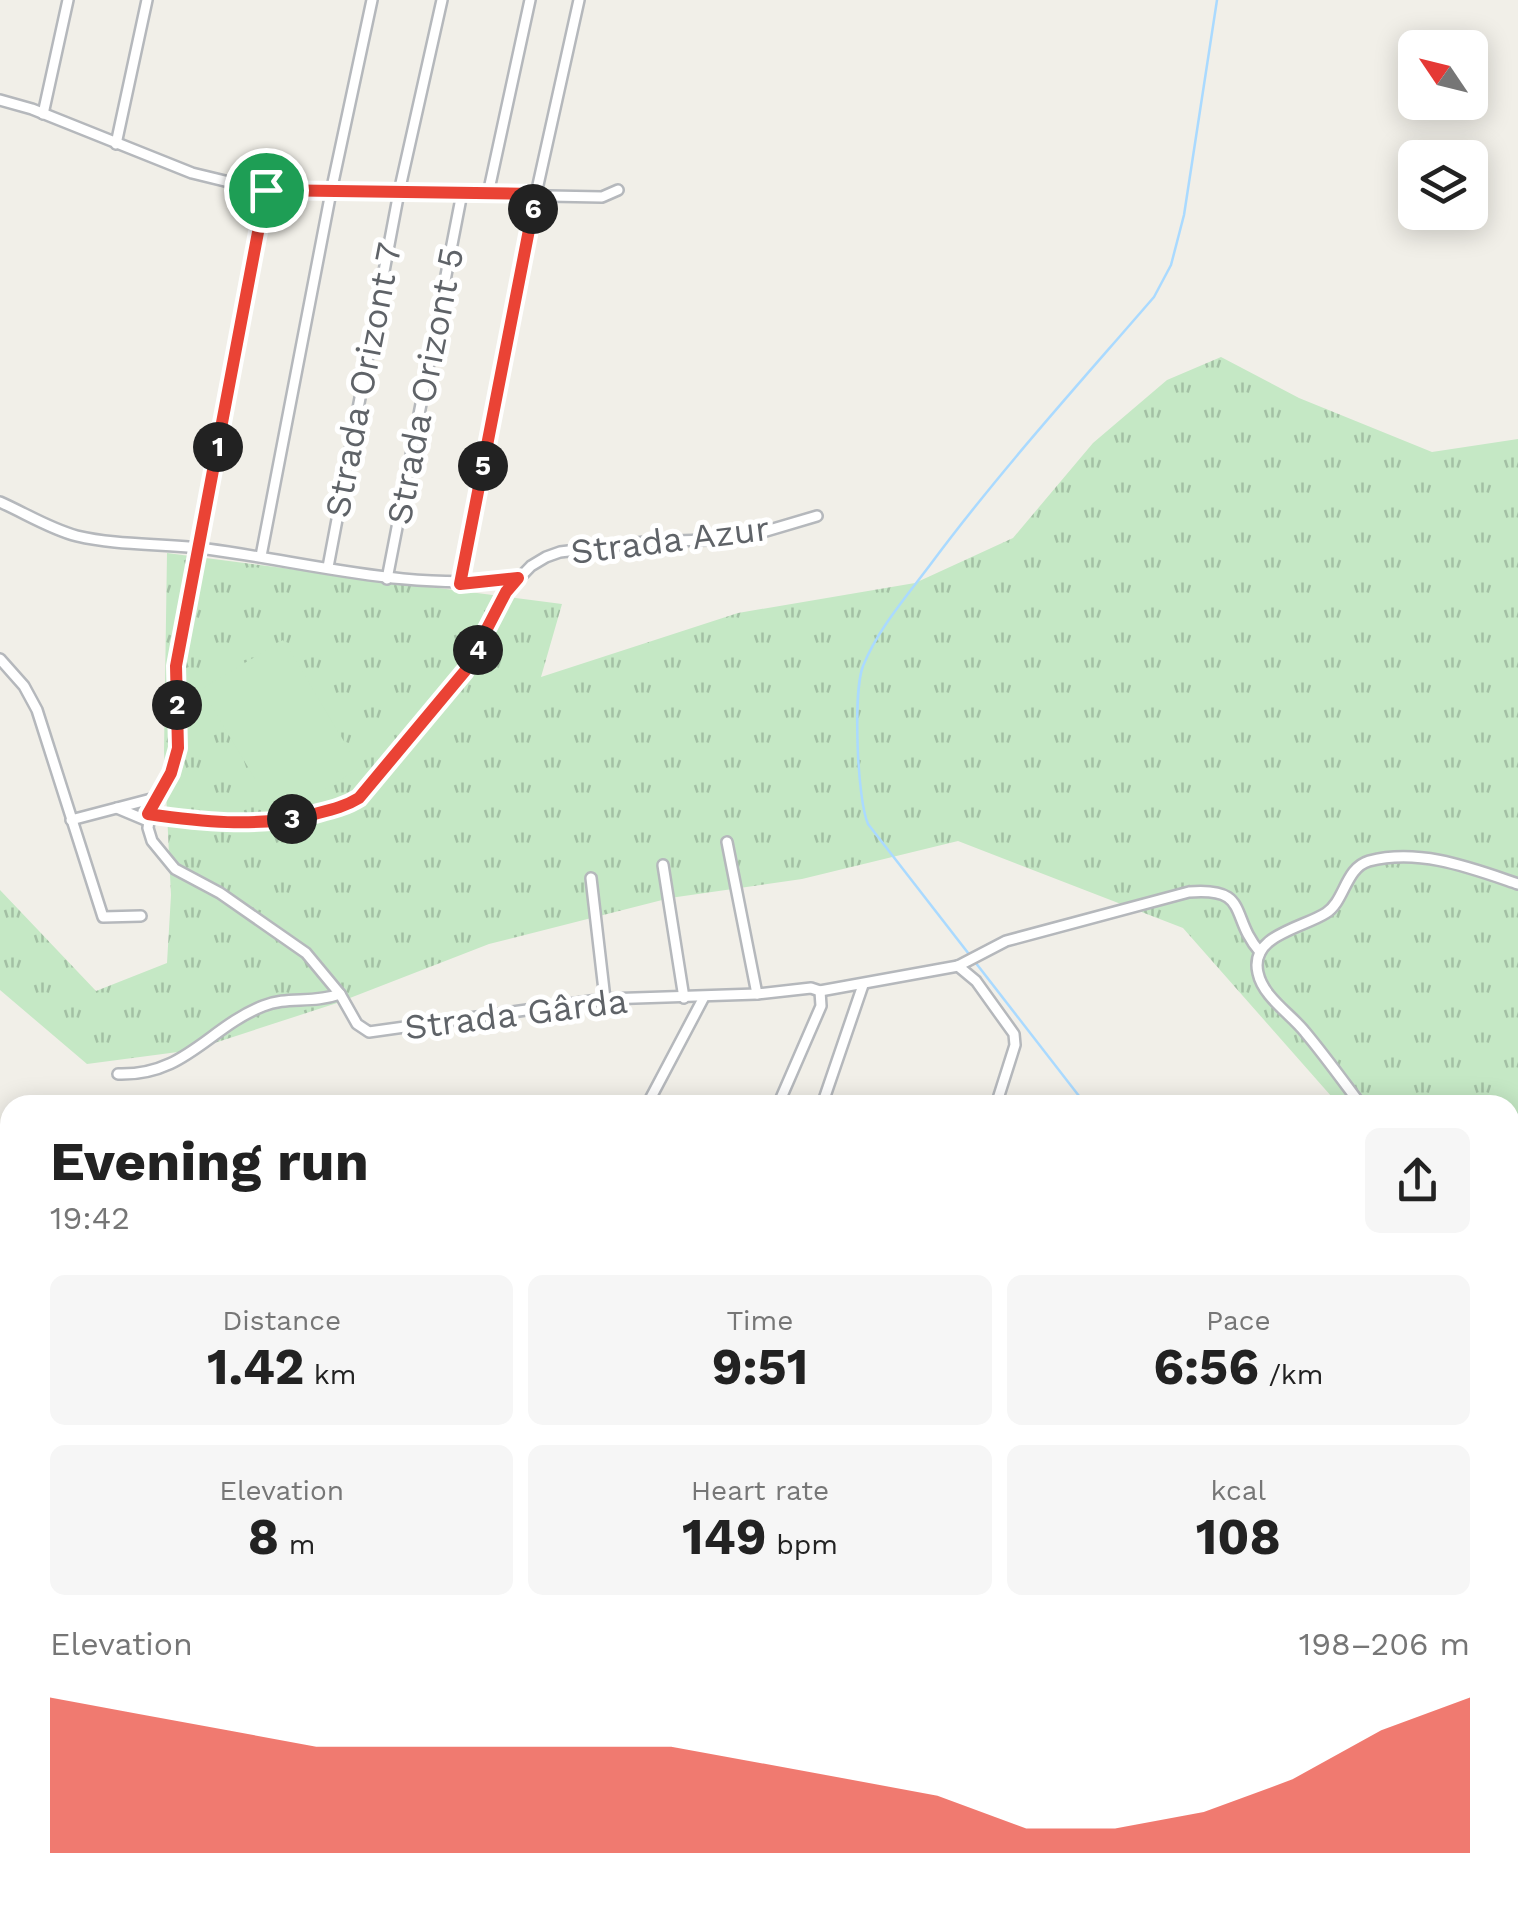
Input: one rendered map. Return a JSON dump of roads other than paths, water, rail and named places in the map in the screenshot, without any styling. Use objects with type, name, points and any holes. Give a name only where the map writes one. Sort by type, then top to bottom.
[{"type":"street","points":[[43,114],[68,0]]},
{"type":"street","points":[[116,144],[147,0]]},
{"type":"street","points":[[261,556],[330,192],[372,0]]},
{"type":"street","name":"Strada Orizont 7","points":[[328,567],[399,192],[442,0]]},
{"type":"street","points":[[488,194],[530,0]]},
{"type":"street","points":[[460,584],[536,194],[579,0]]},
{"type":"street","points":[[0,100],[192,173],[266,190],[602,197],[618,190]]},
{"type":"street","points":[[148,818],[171,773],[178,748],[176,666],[266,190]]},
{"type":"street","name":"Strada Orizont 5","points":[[387,579],[462,193]]},
{"type":"street","name":"Strada Azur","points":[[0,502],[73,535],[95,540],[199,548],[387,579],[460,584],[518,578],[531,566],[560,552],[646,542],[739,538],[816,516]]},
{"type":"street","points":[[117,808],[148,818],[236,825],[274,822],[349,804],[367,790],[465,671],[506,592],[518,578]]},
{"type":"street","points":[[0,659],[24,686],[37,710],[103,917],[141,916]]},
{"type":"street","points":[[72,820],[155,798]]},
{"type":"street","name":"Strada Gârda","points":[[148,818],[152,841],[175,870],[220,893],[306,952],[340,994],[357,1024],[378,1033],[606,999],[704,997],[811,988],[820,991],[863,985],[961,964],[1006,941],[1190,892],[1214,890],[1236,904],[1252,943],[1260,952],[1257,971],[1262,986],[1303,1029],[1354,1095]]},
{"type":"street","points":[[727,842],[757,994]]},
{"type":"street","points":[[1260,952],[1276,936],[1327,913],[1352,874],[1368,862],[1442,859],[1518,884]]},
{"type":"street","points":[[664,864],[684,998]]},
{"type":"street","points":[[590,878],[606,999]]},
{"type":"street","points":[[961,964],[1009,1026],[1015,1044],[999,1095]]},
{"type":"street","points":[[825,1095],[863,985]]},
{"type":"street","points":[[782,1095],[821,1006],[820,991]]},
{"type":"street","points":[[118,1074],[142,1075],[178,1062],[230,1024],[268,1004],[320,1001],[340,994]]},
{"type":"street","points":[[652,1095],[704,997]]},
{"type":"waterway","points":[[1078,1095],[868,824],[859,770],[860,679],[869,652],[902,601],[1011,463],[1154,297],[1171,265],[1184,215],[1217,0]]}]
